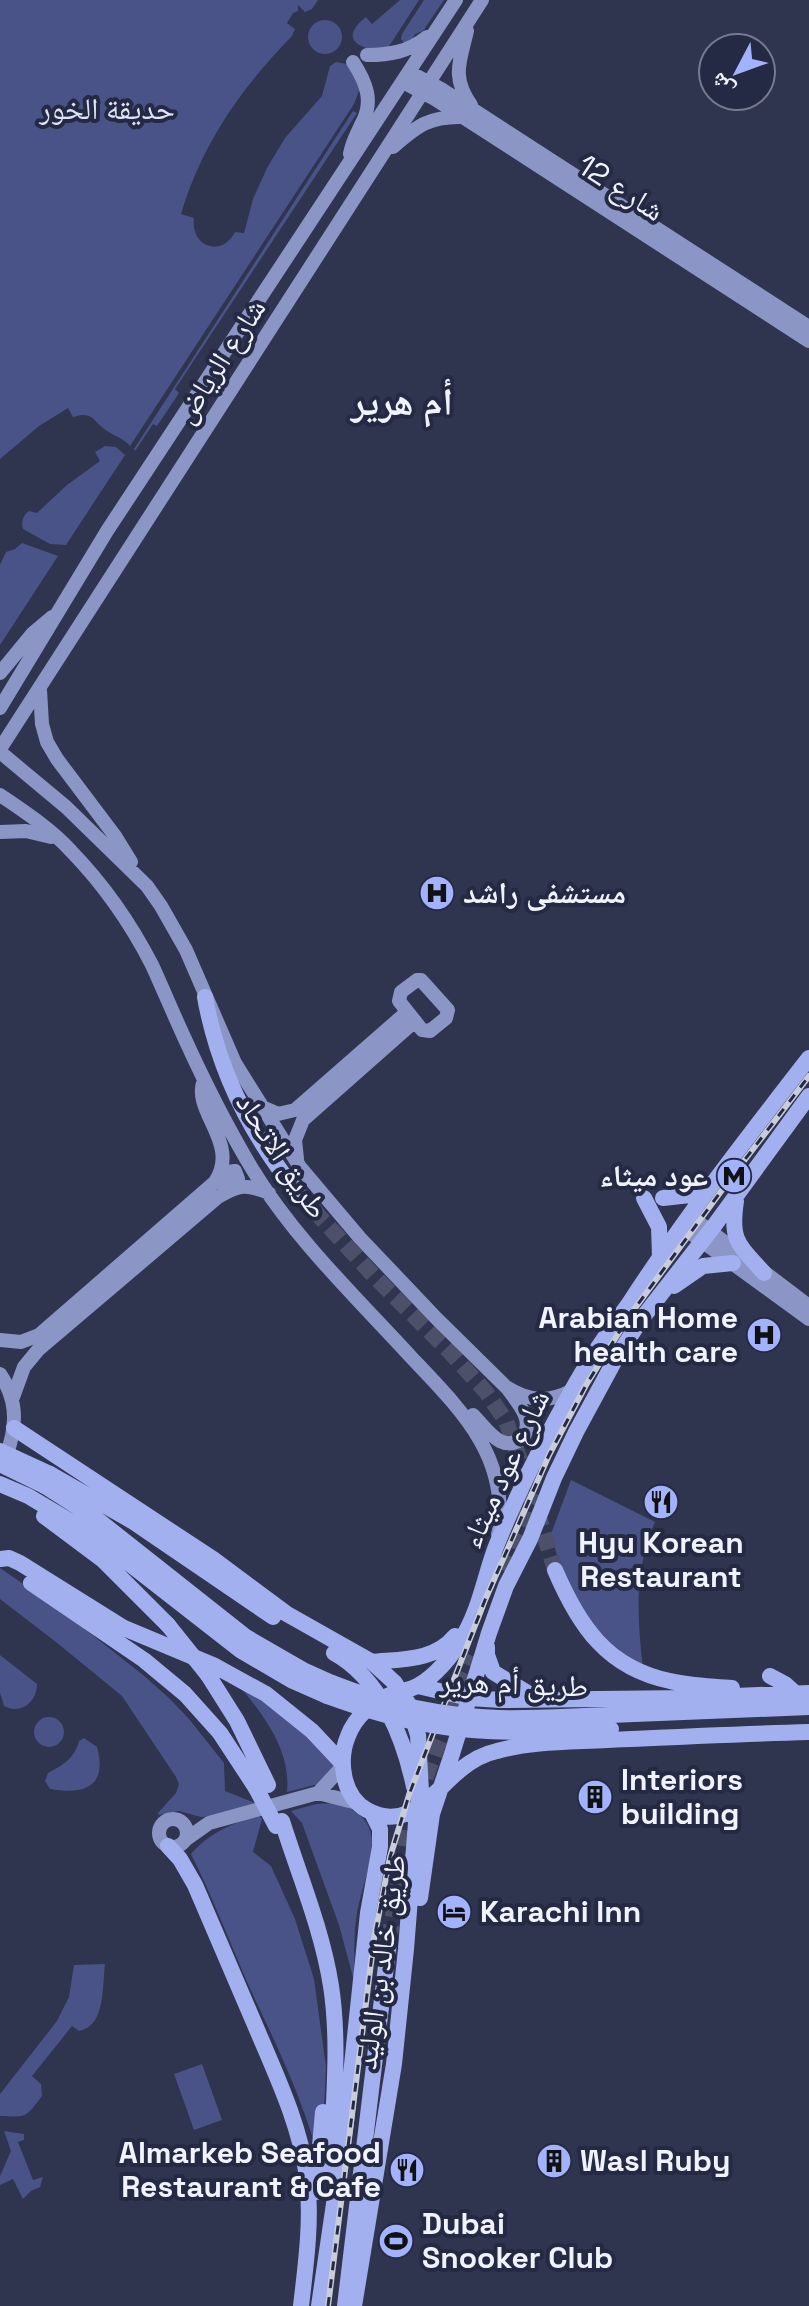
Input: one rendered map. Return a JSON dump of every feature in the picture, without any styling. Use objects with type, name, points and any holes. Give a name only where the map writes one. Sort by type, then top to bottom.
[{"type":"main road","name":"شارع الرياض","points":[[0,708],[107,531],[456,0]]},
{"type":"main road","name":"شارع الرياض","points":[[0,750],[6,734],[40,689],[482,0]]},
{"type":"main road","points":[[378,161],[420,125],[439,118],[470,115],[458,78],[470,19]]},
{"type":"main road","points":[[367,55],[391,55],[405,51],[442,22]]},
{"type":"main road","points":[[350,161],[352,143],[367,114],[369,100],[365,81],[353,62]]},
{"type":"main road","points":[[406,77],[419,74],[427,77],[425,88]]},
{"type":"main road","name":"شارع 12","points":[[406,77],[470,115],[808,336]]},
{"type":"main road","points":[[0,673],[33,633],[59,613]]},
{"type":"main road","points":[[40,689],[42,724],[47,742],[147,886]]},
{"type":"main road","name":"طريق الاتحاد","points":[[0,750],[66,807],[147,886],[180,939],[235,1063],[300,1167],[360,1238],[506,1387],[532,1399],[546,1399],[571,1391]]},
{"type":"main road","name":"طريق الاتحاد","points":[[0,795],[64,844],[95,879],[140,944],[204,1080],[247,1160],[269,1193],[304,1240],[475,1430],[495,1471],[500,1510],[495,1550]]},
{"type":"main road","points":[[0,832],[40,833],[64,844]]},
{"type":"main road","points":[[205,997],[216,1049],[230,1084],[257,1136],[297,1192]]},
{"type":"main road","points":[[262,1107],[283,1114],[301,1106],[411,1017],[299,1126],[285,1129],[283,1123],[301,1106]]},
{"type":"main road","name":"شارع عود ميثاء","points":[[481,1595],[495,1550],[571,1391],[714,1180],[809,1058]]},
{"type":"main road","points":[[0,1470],[14,1428],[13,1397],[24,1367],[38,1350],[215,1192],[223,1159],[218,1134],[201,1095],[204,1080]]},
{"type":"main road","name":"شارع عود ميثاء","points":[[489,1633],[506,1586],[530,1539],[554,1478],[615,1360],[640,1321],[809,1096]]},
{"type":"main road","points":[[299,1126],[294,1145],[300,1167]]},
{"type":"main road","points":[[663,1198],[690,1195],[714,1180]]},
{"type":"main road","points":[[0,1340],[21,1342],[39,1335],[215,1192],[251,1186],[269,1193]]},
{"type":"main road","points":[[737,1195],[732,1222],[736,1240],[764,1273]]},
{"type":"main road","points":[[644,1198],[659,1227],[660,1257]]},
{"type":"main road","points":[[685,1221],[809,1306]]},
{"type":"main road","points":[[706,1236],[733,1263],[809,1319]]},
{"type":"main road","points":[[640,1321],[673,1287],[696,1270],[710,1264],[733,1263]]},
{"type":"main road","points":[[0,1374],[13,1397]]},
{"type":"main road","points":[[434,1381],[496,1440],[510,1444],[523,1438],[528,1423],[506,1387]]},
{"type":"main road","points":[[14,1428],[213,1559],[287,1614],[372,1662],[410,1689],[469,1698],[539,1700],[802,1693]]},
{"type":"main road","points":[[0,1451],[47,1480],[132,1521],[286,1626],[351,1663],[380,1700],[404,1751],[417,1807]]},
{"type":"main road","name":"طريق أم هرير","points":[[0,1464],[47,1480],[246,1637],[330,1689]]},
{"type":"main road","points":[[88,1476],[110,1470]]},
{"type":"main road","name":"طريق أم هرير","points":[[0,1484],[90,1533],[240,1650],[293,1681],[470,1716],[610,1722],[809,1721]]},
{"type":"main road","points":[[23,1494],[40,1513],[85,1545],[120,1576],[168,1625],[208,1675],[237,1721],[296,1865],[321,1939],[332,1988],[335,2036],[329,2246]]},
{"type":"main road","points":[[0,1560],[9,1558],[20,1563],[124,1628],[215,1666],[254,1687],[290,1712],[342,1765]]},
{"type":"main road","points":[[0,1560],[163,1675],[185,1694],[262,1787]]},
{"type":"main road","points":[[555,1570],[576,1616],[590,1635],[626,1665],[669,1681],[772,1694]]},
{"type":"main road","points":[[372,1662],[421,1657],[440,1650],[454,1636],[470,1607],[481,1595]]},
{"type":"main road","points":[[357,1803],[346,1784],[342,1765],[344,1746],[352,1726],[380,1700],[410,1689],[443,1663],[469,1628],[481,1595]]},
{"type":"main road","points":[[489,1633],[487,1655],[493,1672],[539,1700]]},
{"type":"main road","name":"طريق خالد بن الوليد","points":[[354,2306],[392,2075],[406,1949],[415,1932],[428,1833],[489,1633]]},
{"type":"main road","points":[[770,1676],[802,1693]]},
{"type":"main road","points":[[406,1949],[417,1807],[421,1791],[418,1735],[408,1703],[410,1689]]},
{"type":"main road","name":"طريق أم هرير","points":[[610,1722],[809,1707]]},
{"type":"main road","points":[[308,2242],[307,2181],[292,2114],[195,1885],[180,1859],[161,1840],[159,1830],[165,1822],[209,1823],[318,1793],[357,1803],[372,1813],[391,1816],[417,1807],[477,1758],[507,1748],[587,1741],[809,1732]]},
{"type":"main road","points":[[318,1793],[342,1765]]},
{"type":"main road","name":"طريق خالد بن الوليد","points":[[319,2306],[346,2122],[366,1924],[380,1847],[380,1829],[372,1813]]},
{"type":"main road","points":[[180,1822],[186,1830],[185,1840]]},
{"type":"main road","points":[[168,1846],[176,1847],[209,1823]]},
{"type":"main road","points":[[345,2306],[389,1941]]},
{"type":"main road","points":[[301,2306],[313,2219],[328,2050],[335,2036]]},
{"type":"green space","name":"حديقة الخور","points":[[0,0],[318,0],[312,9],[305,12],[298,5],[298,11],[287,23],[295,29],[292,36],[240,97],[200,164],[181,214],[194,218],[197,236],[208,246],[223,245],[235,232],[244,233],[253,199],[267,168],[285,138],[322,96],[330,66],[336,62],[346,64],[361,86],[354,104],[130,446],[93,418],[85,415],[73,417],[68,408],[39,426],[0,459]]},
{"type":"green space","points":[[400,0],[419,0],[386,51],[356,42],[353,32],[366,17],[372,24]]},
{"type":"green space","points":[[424,0],[444,0],[423,31],[404,43],[402,34]]},
{"type":"green space","points":[[325,20],[337,25],[342,37],[337,49],[325,54],[313,49],[308,37],[313,25]]},
{"type":"green space","points":[[353,111],[357,113],[175,389],[179,393],[157,426],[153,424],[135,451],[134,449]]},
{"type":"green space","points":[[105,446],[116,447],[125,455],[66,545],[50,544],[23,529],[23,519],[27,513],[37,513],[67,485],[100,461],[95,452]]},
{"type":"green space","points":[[22,543],[58,556],[0,645],[0,565],[6,552]]},
{"type":"green space","points":[[571,1480],[655,1522],[640,1576],[639,1631],[643,1668],[598,1634],[563,1577],[551,1534]]},
{"type":"green space","points":[[0,1568],[57,1607],[169,1698],[224,1763],[225,1791],[255,1803],[219,1815],[201,1817],[179,1811],[159,1815],[176,1793],[179,1784],[176,1777],[122,1696],[0,1599]]},
{"type":"green space","points":[[0,1655],[37,1684],[31,1701],[22,1708],[4,1706],[0,1693]]},
{"type":"green space","points":[[235,1681],[286,1712],[337,1767],[326,1782],[287,1792],[284,1761],[273,1732]]},
{"type":"green space","points":[[49,1717],[60,1721],[64,1732],[60,1743],[49,1747],[38,1743],[34,1732],[38,1721]]},
{"type":"green space","points":[[84,1738],[97,1747],[100,1761],[96,1779],[83,1789],[50,1789],[45,1781],[48,1773],[67,1761]]},
{"type":"green space","points":[[337,1803],[363,1818],[372,1842],[356,1921],[354,1981],[339,1925],[302,1823],[291,1811],[316,1804]]},
{"type":"green space","points":[[259,1815],[262,1819],[253,1852],[271,1866],[295,1919],[314,1979],[326,2067],[323,2134],[316,2149],[285,2065],[191,1854],[222,1830]]},
{"type":"green space","points":[[105,1964],[101,2004],[94,2022],[79,2031],[72,2026],[32,2076],[41,2084],[42,2096],[29,2112],[21,2116],[0,2116],[0,2094],[57,2021],[69,1997],[74,1965]]},
{"type":"green space","points":[[202,2064],[222,2120],[194,2130],[174,2074]]},
{"type":"green space","points":[[4,2131],[24,2134],[24,2140],[18,2142],[33,2180],[43,2177],[40,2187],[23,2199],[13,2179],[0,2185],[0,2176],[11,2151]]},
{"type":"tunnel","points":[[297,1192],[486,1392],[506,1421],[529,1485]]},
{"type":"tunnel","points":[[507,1572],[532,1493]]},
{"type":"tunnel","points":[[537,1511],[555,1570]]},
{"type":"tunnel","points":[[389,1941],[407,1827],[475,1657]]},
{"type":"railway","points":[[328,2306],[374,1939],[390,1857],[410,1792],[485,1600],[549,1455],[586,1385],[630,1315],[809,1076]]},
{"type":"place","name":"مستشفى راشد","points":[[437,893]]},
{"type":"place","name":"عود ميثاء","points":[[734,1176]]},
{"type":"place","name":"Arabian Home health care","points":[[764,1335]]},
{"type":"place","name":"Hyu Korean Restaurant","points":[[661,1502]]},
{"type":"place","name":"Interiors building","points":[[595,1797]]},
{"type":"place","name":"Karachi Inn","points":[[454,1912]]},
{"type":"place","name":"Wasl Ruby","points":[[554,2161]]},
{"type":"place","name":"Almarkeb Seafood Restaurant & Cafe","points":[[407,2170]]},
{"type":"place","name":"Dubai Snooker Club","points":[[396,2241]]},
{"type":"district","name":"أم هرير","points":[[402,402]]}]
